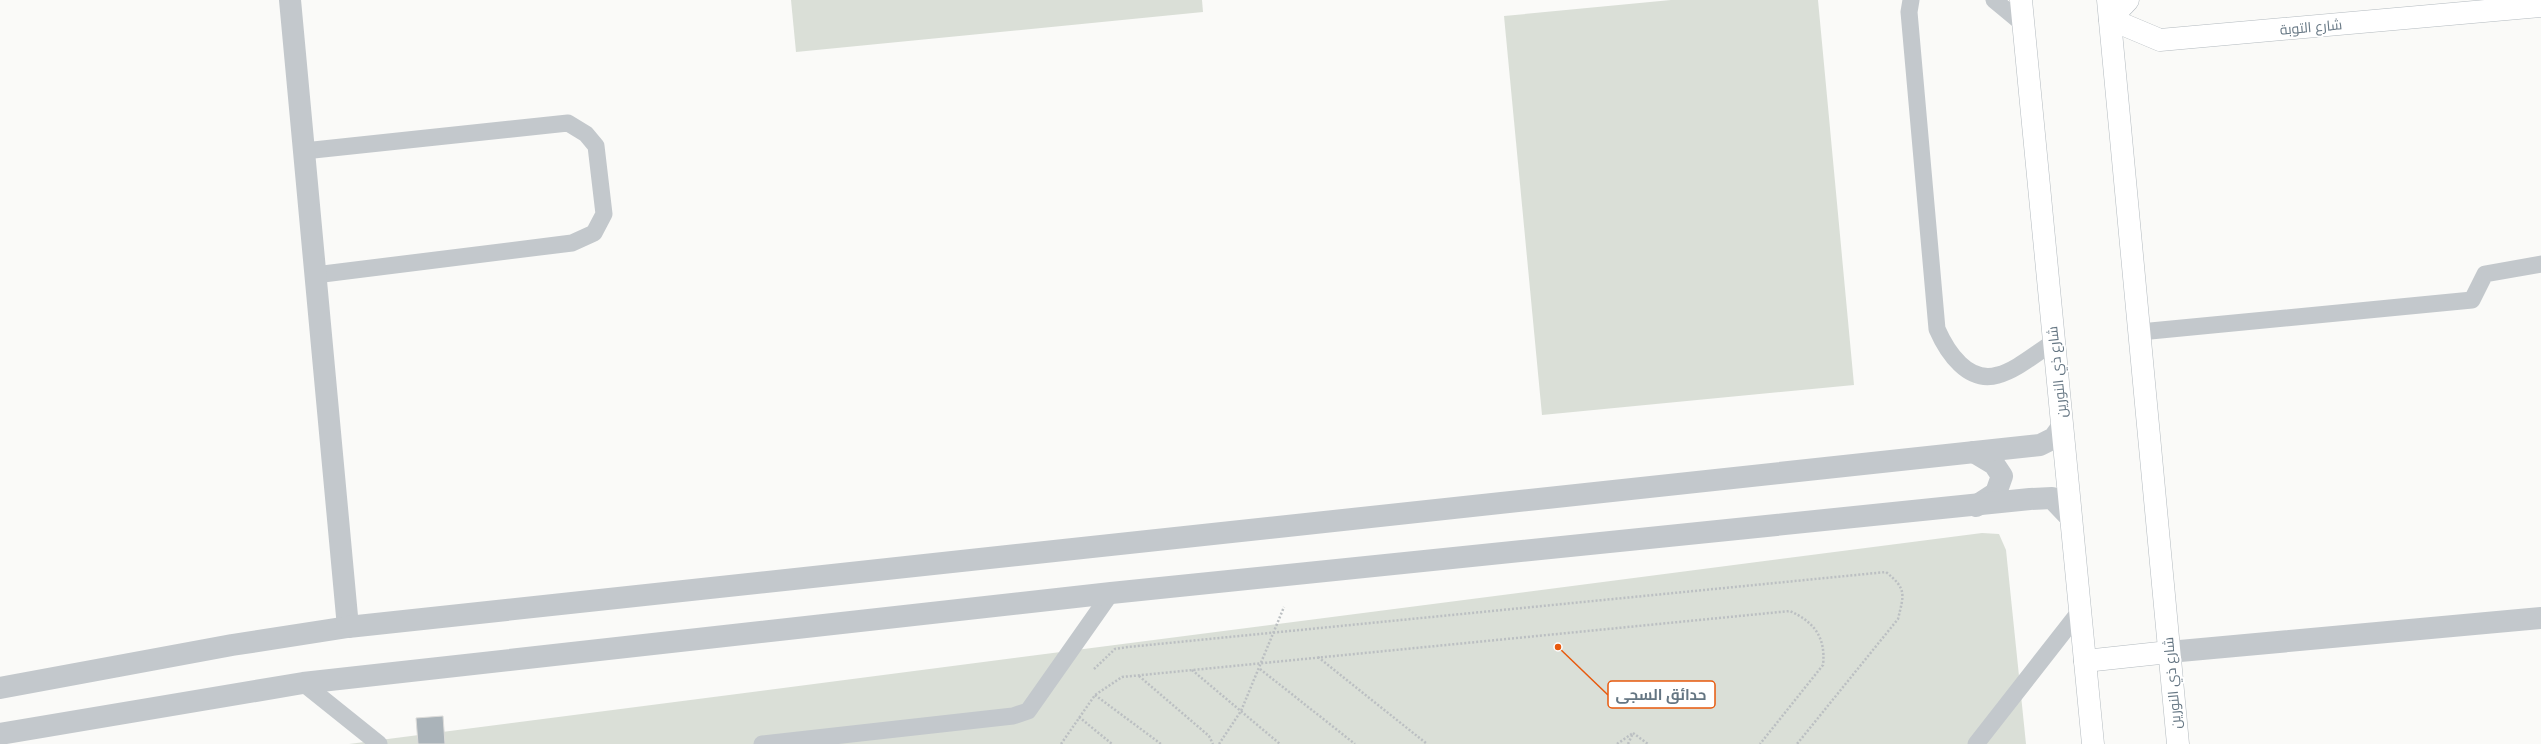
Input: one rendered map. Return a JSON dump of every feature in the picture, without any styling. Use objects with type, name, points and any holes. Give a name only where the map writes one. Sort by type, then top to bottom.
[{"type":"main road","name":"شارع ذي النورين","points":[[2021,0],[2093,744]]},
{"type":"main road","points":[[2109,9],[2128,0]]},
{"type":"main road","name":"شارع التوبة","points":[[2109,9],[2160,40],[2541,6]]},
{"type":"main road","name":"شارع ذي النورين","points":[[2109,9],[2178,744]]},
{"type":"main road","points":[[2085,661],[2170,652]]},
{"type":"street","points":[[290,0],[348,627]]},
{"type":"street","points":[[0,688],[232,645],[348,627],[2040,445],[2054,438],[2062,427]]},
{"type":"street","points":[[1974,452],[1994,464],[2002,476],[1996,493],[1976,506]]},
{"type":"street","points":[[0,734],[303,683],[1111,593],[2052,498],[2071,518]]},
{"type":"street","points":[[2170,652],[2541,618]]},
{"type":"lane","points":[[1911,0],[1909,12],[1937,329],[1942,343],[1959,364],[1970,372],[1983,376],[1997,376],[2010,370],[2054,342]]},
{"type":"lane","points":[[1994,0],[2024,24]]},
{"type":"lane","points":[[304,151],[568,123],[586,134],[596,146],[604,214],[594,233],[572,243],[315,275]]},
{"type":"lane","points":[[2140,332],[2472,300],[2485,274],[2541,264]]},
{"type":"lane","points":[[762,744],[1013,716],[1028,711],[1111,593]]},
{"type":"lane","points":[[1976,744],[2080,611]]},
{"type":"lane","points":[[303,683],[379,744]]},
{"type":"path","points":[[1093,671],[1115,649],[1886,572],[1902,587],[1903,595],[1898,619],[1797,744]]},
{"type":"path","points":[[1219,744],[1241,711],[1260,669],[1296,574]]},
{"type":"path","points":[[1061,744],[1095,695],[1122,676],[1790,611],[1806,618],[1814,628],[1824,652],[1823,665],[1760,744]]},
{"type":"path","points":[[1318,657],[1427,744]]},
{"type":"path","points":[[1260,669],[1355,744]]},
{"type":"path","points":[[1192,670],[1280,744]]},
{"type":"path","points":[[1138,675],[1209,736],[1213,744]]},
{"type":"path","points":[[1095,695],[1161,744]]},
{"type":"path","points":[[1079,717],[1112,744]]},
{"type":"path","points":[[1617,744],[1634,733]]},
{"type":"path","points":[[1628,744],[1634,733]]},
{"type":"path","points":[[1634,733],[1648,744]]},
{"type":"shaded area","points":[[791,0],[1202,0],[1203,12],[796,52]]},
{"type":"shaded area","points":[[1671,0],[1818,0],[1854,385],[1542,415],[1504,16]]},
{"type":"shaded area","points":[[1982,533],[1999,534],[2006,550],[2026,744],[349,744]]},
{"type":"building","points":[[443,716],[445,744],[418,744],[416,718]]},
{"type":"place","name":"حدائق السجى","points":[[1558,647]]}]
